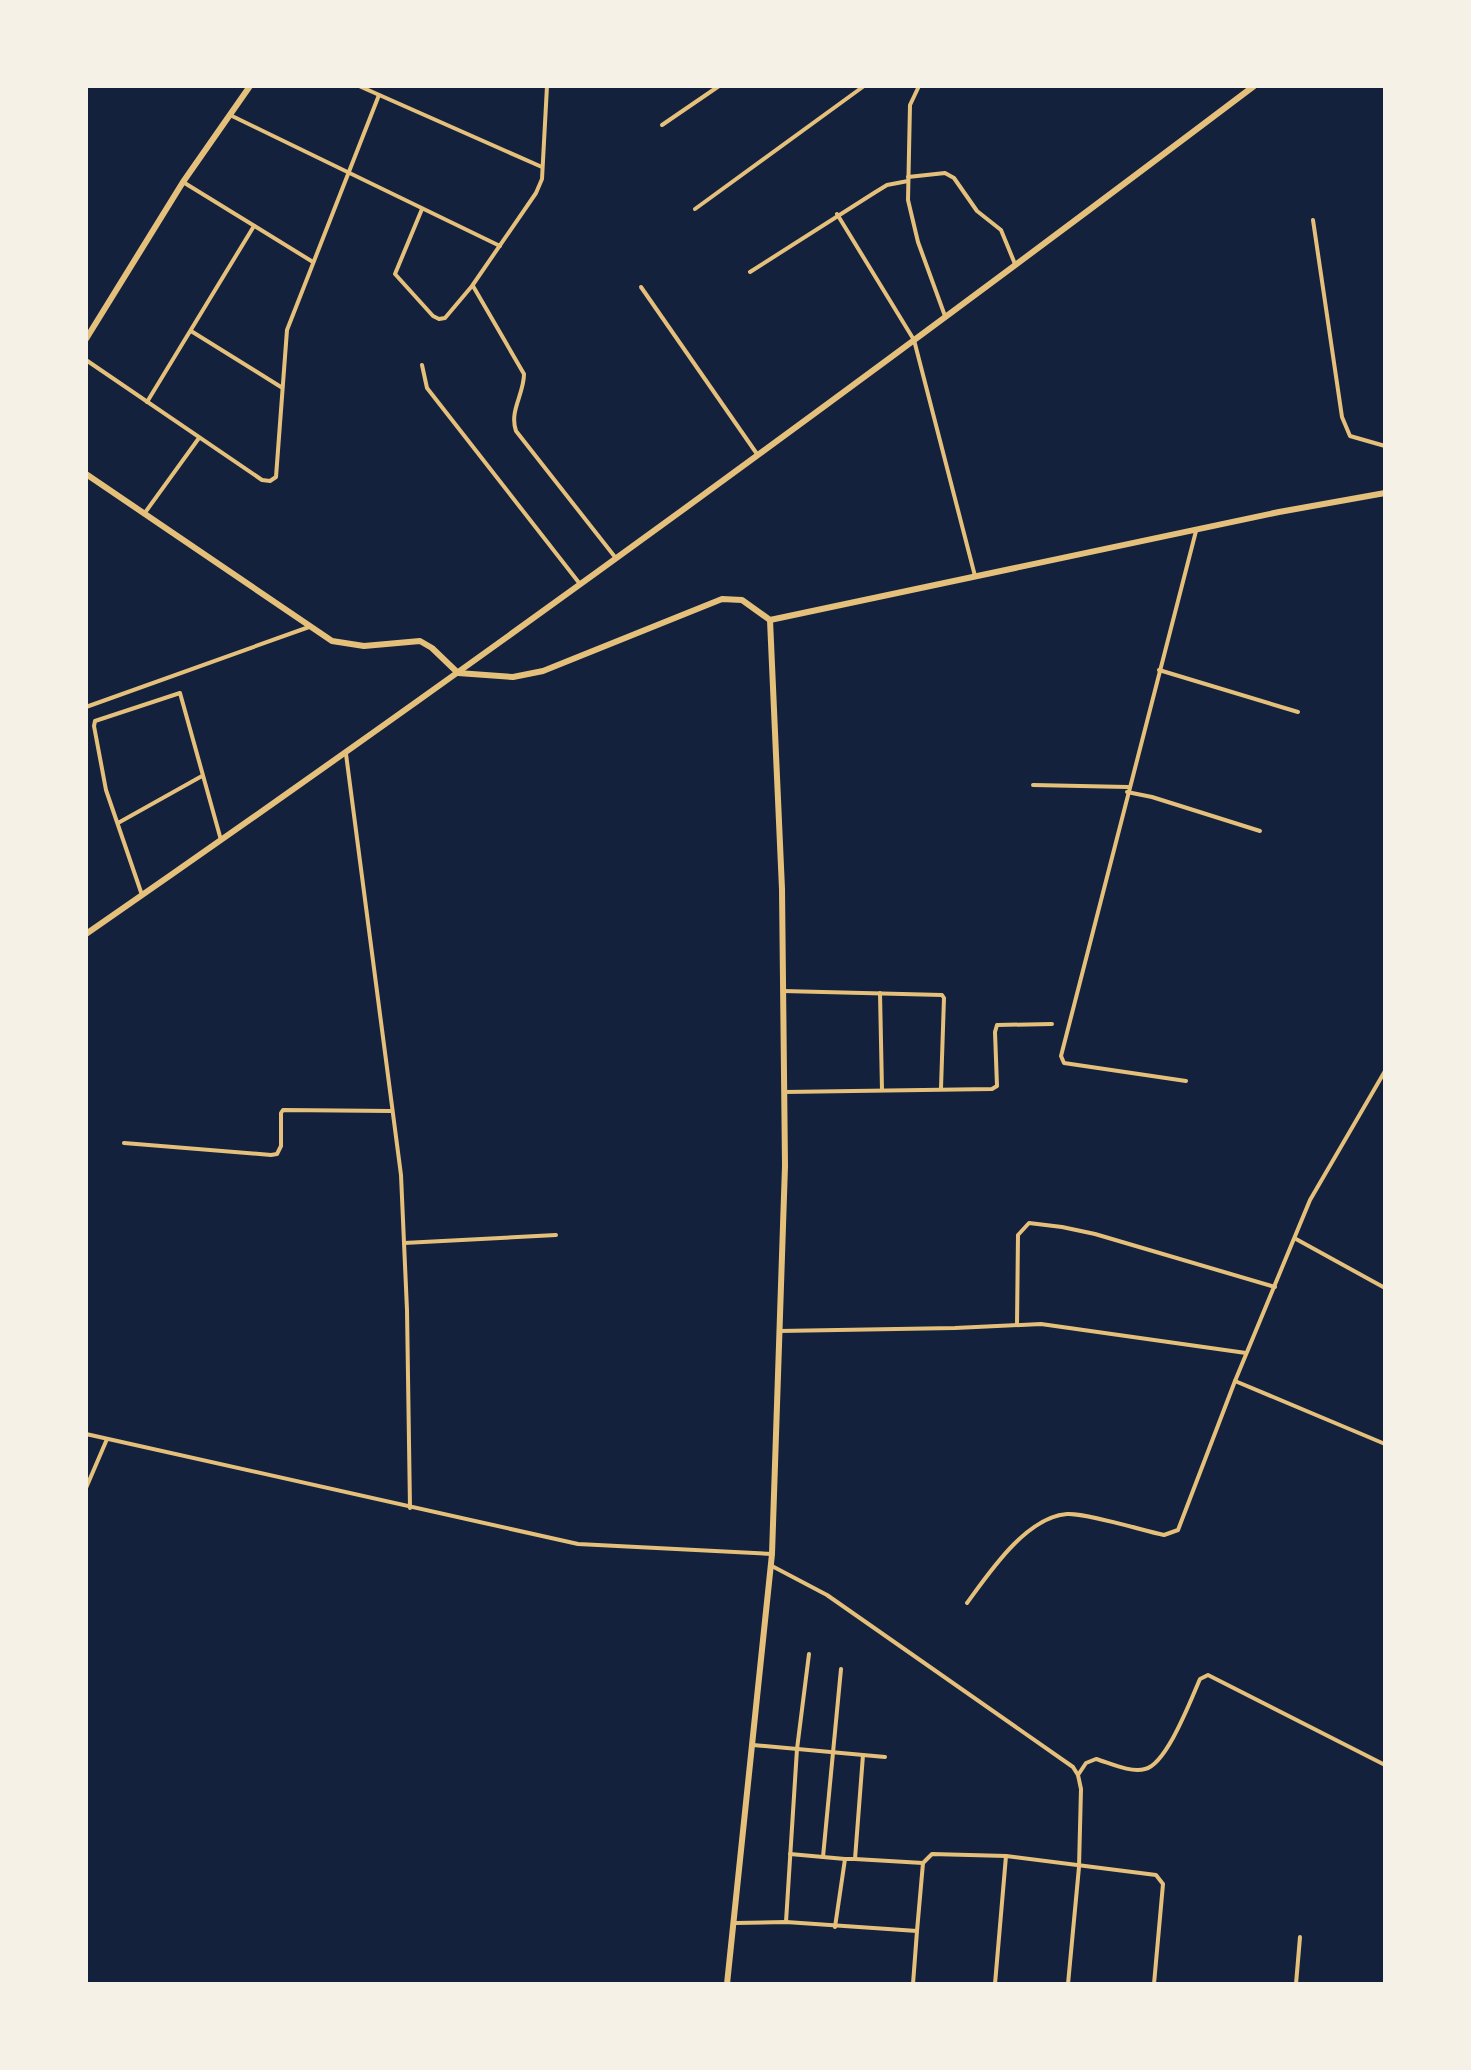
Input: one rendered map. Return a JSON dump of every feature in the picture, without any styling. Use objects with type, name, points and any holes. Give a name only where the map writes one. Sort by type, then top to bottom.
[{"type":"main road","points":[[86,339],[183,182],[250,86]]},
{"type":"main road","points":[[86,934],[458,673],[914,340],[1254,86]]},
{"type":"main road","points":[[86,474],[332,641],[347,645],[420,641],[458,673],[513,677],[543,671],[722,599],[742,600],[770,620],[1385,493]]},
{"type":"main road","points":[[727,1984],[772,1554],[785,1166],[782,889],[770,620]]},
{"type":"street","points":[[359,86],[542,167]]},
{"type":"street","points":[[422,209],[395,270],[396,278],[439,319],[445,318],[472,286],[536,193],[542,179],[547,86]]},
{"type":"street","points":[[662,125],[719,86]]},
{"type":"street","points":[[695,209],[864,86]]},
{"type":"street","points":[[916,87],[910,105],[908,200],[915,232],[945,316]]},
{"type":"street","points":[[86,360],[262,480],[270,481],[276,477],[287,330],[379,95]]},
{"type":"street","points":[[230,115],[500,246]]},
{"type":"street","points":[[750,272],[887,185],[945,173],[954,178],[977,211],[1001,230],[1015,264]]},
{"type":"street","points":[[183,182],[313,262]]},
{"type":"street","points":[[837,214],[914,340],[975,576]]},
{"type":"street","points":[[1313,220],[1342,417],[1350,436],[1385,446]]},
{"type":"street","points":[[147,402],[254,226]]},
{"type":"street","points":[[472,286],[524,374],[513,421],[516,431],[615,557]]},
{"type":"street","points":[[641,287],[757,454]]},
{"type":"street","points":[[190,331],[281,387]]},
{"type":"street","points":[[422,365],[427,388],[580,584]]},
{"type":"street","points":[[144,514],[199,437]]},
{"type":"street","points":[[1186,1081],[1064,1063],[1061,1056],[1196,530]]},
{"type":"street","points":[[86,707],[309,627]]},
{"type":"street","points":[[1159,670],[1298,712]]},
{"type":"street","points":[[142,895],[106,790],[95,721],[179,692],[221,840]]},
{"type":"street","points":[[345,753],[401,1175],[410,1508]]},
{"type":"street","points":[[118,823],[202,776]]},
{"type":"street","points":[[1033,785],[1128,790],[1260,831]]},
{"type":"street","points":[[783,991],[938,993],[944,998],[941,1089]]},
{"type":"street","points":[[880,992],[882,1090]]},
{"type":"street","points":[[784,1092],[992,1089],[997,1086],[997,1025],[1052,1024]]},
{"type":"street","points":[[967,1603],[999,1562],[1041,1521],[1069,1514],[1164,1535],[1178,1530],[1235,1381],[1310,1200],[1385,1071]]},
{"type":"street","points":[[124,1143],[271,1155],[277,1154],[281,1146],[283,1110],[392,1111]]},
{"type":"street","points":[[1017,1324],[1018,1235],[1029,1223],[1095,1234],[1275,1287]]},
{"type":"street","points":[[404,1243],[556,1235]]},
{"type":"street","points":[[1296,1238],[1385,1288]]},
{"type":"street","points":[[779,1331],[1041,1324],[1247,1353]]},
{"type":"street","points":[[1235,1381],[1385,1444]]},
{"type":"street","points":[[86,1434],[578,1544],[772,1554]]},
{"type":"street","points":[[86,1488],[108,1439]]},
{"type":"street","points":[[769,1565],[827,1595],[1073,1767],[1081,1789],[1079,1867],[1068,1984]]},
{"type":"street","points":[[786,1922],[797,1749],[809,1654]]},
{"type":"street","points":[[823,1857],[841,1669]]},
{"type":"street","points":[[1078,1775],[1086,1763],[1096,1759],[1132,1769],[1150,1767],[1167,1747],[1200,1679],[1208,1675],[1385,1765]]},
{"type":"street","points":[[750,1745],[885,1757]]},
{"type":"street","points":[[855,1859],[863,1755]]},
{"type":"street","points":[[790,1854],[923,1863]]},
{"type":"street","points":[[913,1984],[923,1863],[932,1854],[1006,1856],[1156,1875],[1163,1884],[1154,1984]]},
{"type":"street","points":[[995,1984],[1006,1856]]},
{"type":"street","points":[[835,1927],[845,1859]]},
{"type":"street","points":[[735,1923],[786,1922],[917,1931]]},
{"type":"street","points":[[1296,1984],[1300,1937]]}]
